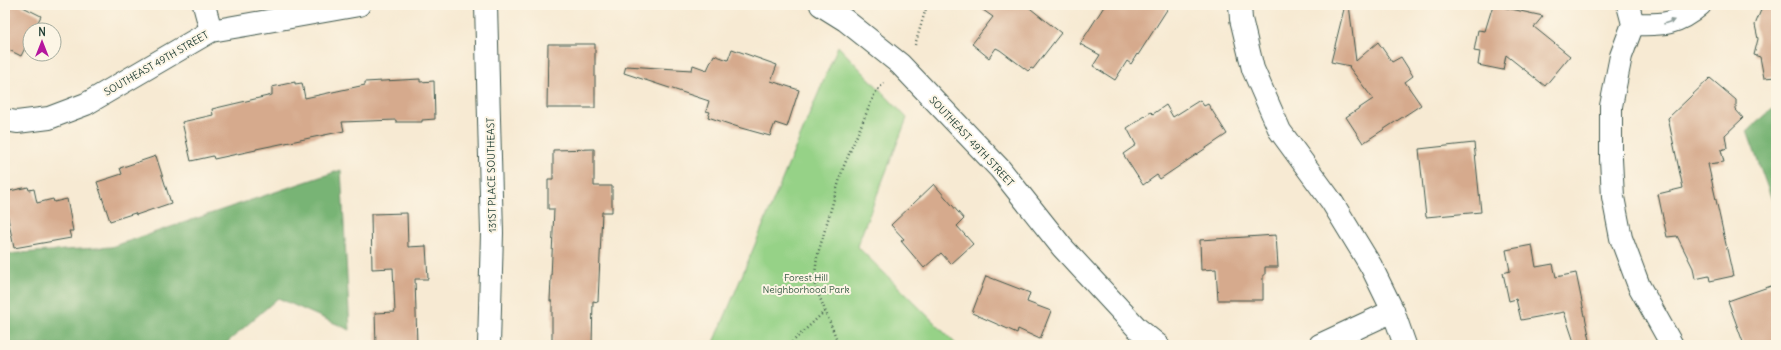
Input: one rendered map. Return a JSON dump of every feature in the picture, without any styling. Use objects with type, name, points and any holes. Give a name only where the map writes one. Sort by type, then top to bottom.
[{"type":"street","points":[[204,5],[211,31]]},
{"type":"street","name":"SOUTHEAST 49TH STREET","points":[[5,120],[17,122],[49,118],[86,104],[211,31],[359,5]]},
{"type":"street","name":"131ST PLACE SOUTHEAST","points":[[486,5],[492,233],[489,345]]},
{"type":"street","name":"SOUTHEAST 49TH STREET","points":[[821,5],[845,20],[900,64],[1000,169],[1062,247],[1137,328],[1158,345]]},
{"type":"street","points":[[1240,5],[1241,19],[1253,69],[1280,131],[1332,202],[1371,266],[1393,311],[1405,345]]},
{"type":"street","points":[[1672,345],[1639,286],[1621,238],[1612,197],[1611,106],[1631,15],[1662,25],[1688,16],[1700,5]]},
{"type":"street","points":[[1320,345],[1393,311]]},
{"type":"path","points":[[839,345],[826,310],[819,299],[814,283],[817,257],[843,168],[875,93],[916,43],[927,5]]},
{"type":"path","points":[[789,345],[826,310]]},
{"type":"green space","name":"Forest Hill Neighborhood Park","points":[[838,46],[907,118],[857,246],[957,345],[713,345]]},
{"type":"green space","points":[[1776,106],[1776,211],[1747,131]]},
{"type":"green space","points":[[341,170],[350,330],[278,298],[224,345],[5,345],[5,254],[111,247]]},
{"type":"building","points":[[5,5],[19,5],[41,16],[38,22],[22,22],[21,56],[5,48]]},
{"type":"building","points":[[976,5],[1026,5],[1061,33],[1033,69],[1031,68],[1028,71],[996,48],[989,58],[972,44],[993,17]]},
{"type":"building","points":[[1105,5],[1170,5],[1138,55],[1137,54],[1131,64],[1127,61],[1115,80],[1093,66],[1100,55],[1080,44]]},
{"type":"building","points":[[1345,5],[1349,5],[1356,61],[1378,42],[1392,62],[1401,57],[1413,76],[1405,82],[1421,105],[1363,143],[1346,117],[1373,99],[1349,67],[1350,66],[1331,62]]},
{"type":"building","points":[[1493,5],[1543,16],[1534,27],[1570,56],[1545,86],[1506,55],[1503,70],[1478,65],[1480,52],[1474,51],[1478,30],[1485,31]]},
{"type":"building","points":[[1763,5],[1776,5],[1776,77],[1764,78],[1760,57],[1754,55],[1758,39],[1755,25]]},
{"type":"building","points":[[548,44],[595,44],[595,108],[547,108]]},
{"type":"building","points":[[732,49],[777,65],[771,81],[799,90],[787,127],[775,123],[770,136],[741,128],[708,117],[710,112],[706,111],[709,101],[624,73],[626,66],[692,70],[693,65],[707,70],[714,55],[728,60]]},
{"type":"building","points":[[1710,78],[1736,100],[1736,110],[1743,118],[1725,135],[1727,148],[1721,150],[1724,162],[1708,164],[1733,276],[1710,281],[1709,276],[1695,279],[1693,268],[1677,236],[1667,237],[1658,194],[1683,188],[1668,118]]},
{"type":"building","points":[[420,79],[420,82],[434,81],[435,119],[422,120],[422,122],[396,122],[396,120],[342,122],[344,131],[214,159],[213,156],[191,161],[182,122],[213,115],[212,109],[272,95],[272,87],[295,82],[295,84],[302,83],[305,98],[365,85],[365,82]]},
{"type":"building","points":[[1200,100],[1204,106],[1208,104],[1227,134],[1160,179],[1157,175],[1143,185],[1123,154],[1136,145],[1127,128],[1151,112],[1153,114],[1166,105],[1173,117]]},
{"type":"building","points":[[1474,143],[1481,212],[1426,217],[1419,149]]},
{"type":"building","points":[[594,149],[594,186],[612,186],[612,212],[602,212],[598,302],[593,301],[592,345],[552,345],[552,301],[550,301],[554,209],[548,209],[548,179],[553,179],[553,150]]},
{"type":"building","points":[[156,156],[171,203],[136,215],[135,213],[110,221],[97,182],[122,174],[120,168]]},
{"type":"building","points":[[934,184],[964,219],[957,226],[973,244],[951,264],[941,253],[924,268],[901,241],[904,239],[891,225]]},
{"type":"building","points":[[28,187],[29,190],[34,189],[37,203],[53,199],[54,202],[67,199],[73,231],[69,231],[71,238],[14,248],[5,203],[5,192]]},
{"type":"building","points":[[407,213],[408,247],[426,246],[428,279],[415,279],[417,345],[376,345],[375,313],[395,312],[393,268],[372,269],[371,214]]},
{"type":"building","points":[[1276,235],[1278,267],[1265,267],[1265,275],[1263,275],[1263,300],[1218,300],[1216,269],[1201,270],[1200,240]]},
{"type":"building","points":[[1532,245],[1536,267],[1553,264],[1556,277],[1576,273],[1591,345],[1575,345],[1564,312],[1521,320],[1516,299],[1509,301],[1503,273],[1510,271],[1506,250]]},
{"type":"building","points":[[986,276],[1030,293],[1027,302],[1051,311],[1040,339],[1018,329],[1017,333],[972,313]]},
{"type":"building","points":[[1771,286],[1776,301],[1776,345],[1744,345],[1728,301]]}]
